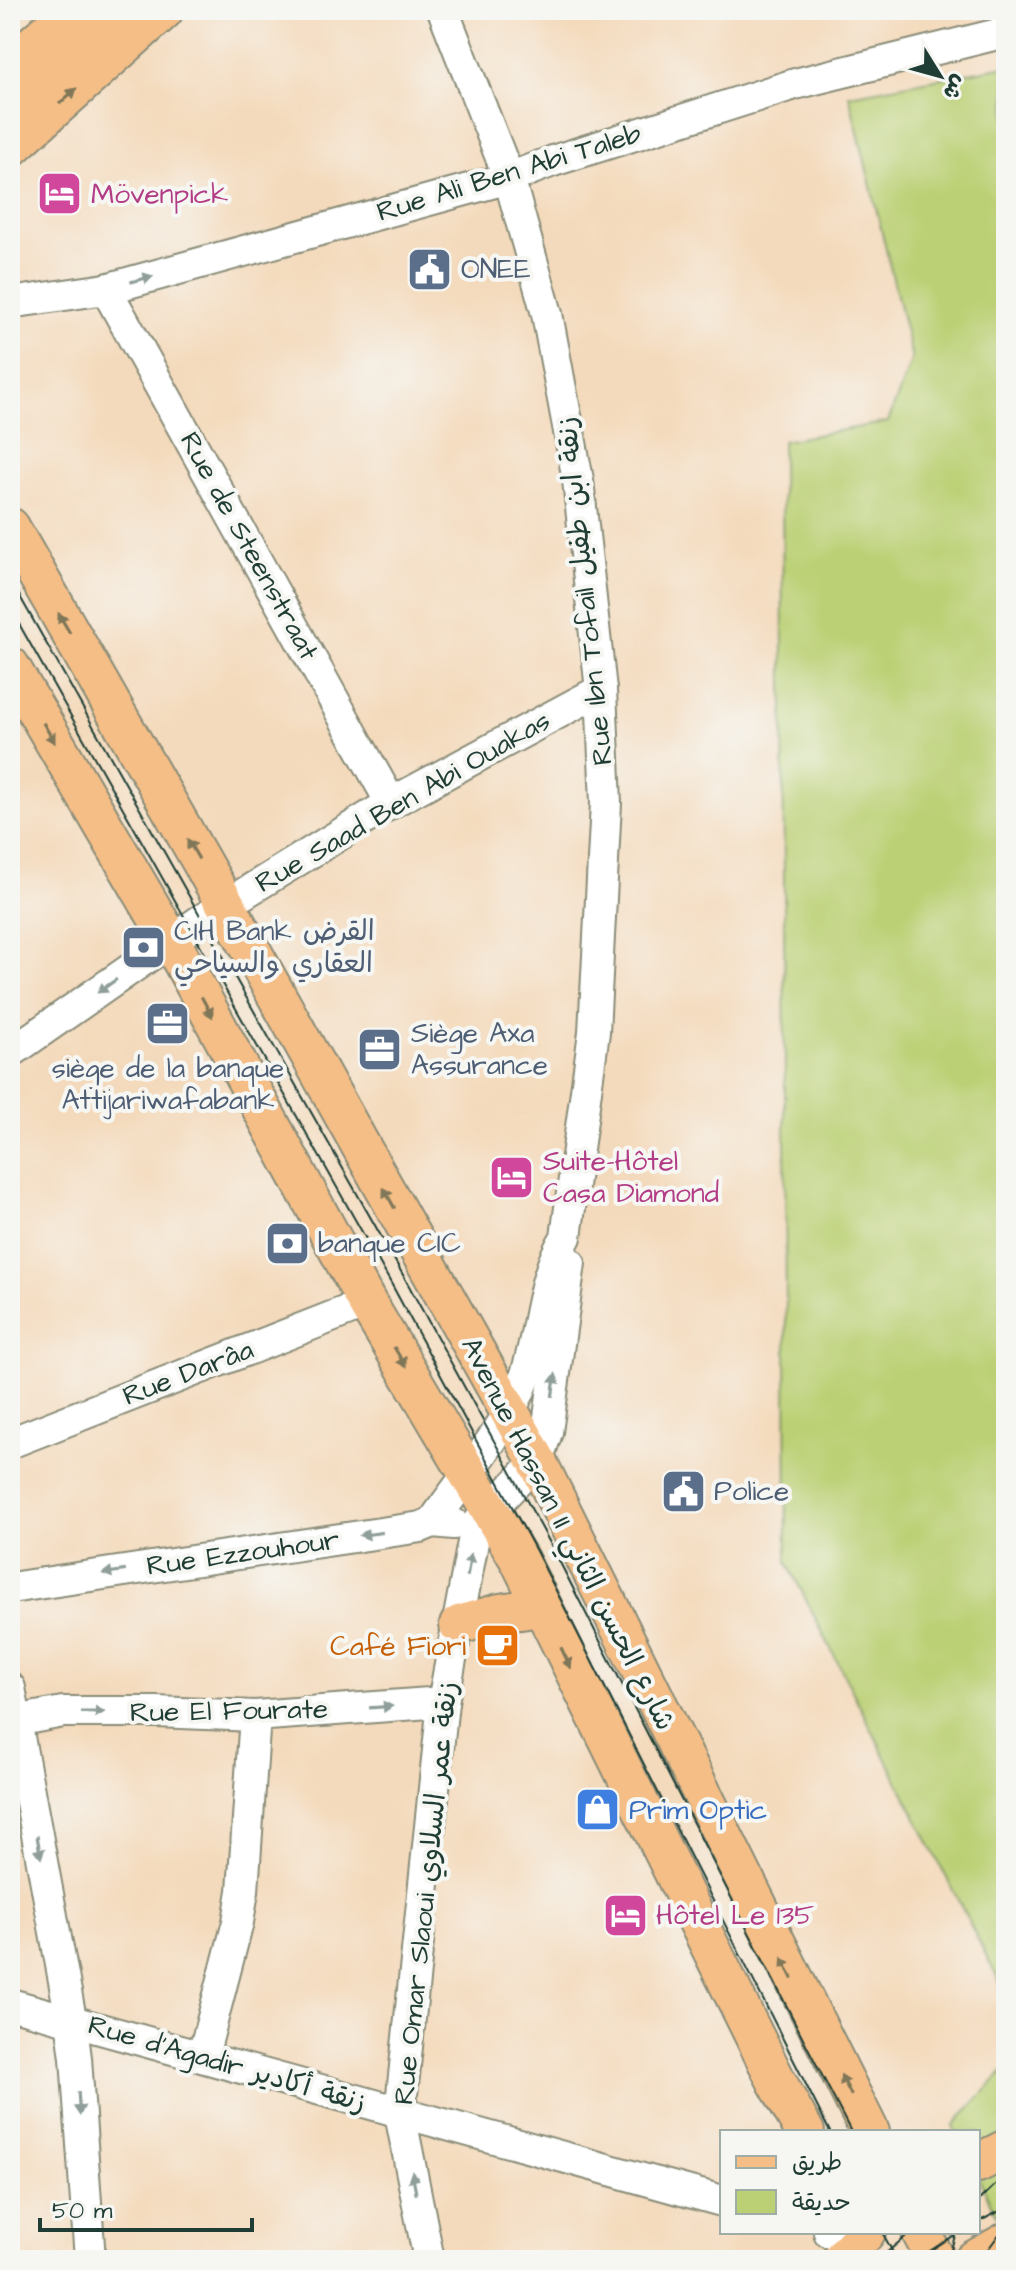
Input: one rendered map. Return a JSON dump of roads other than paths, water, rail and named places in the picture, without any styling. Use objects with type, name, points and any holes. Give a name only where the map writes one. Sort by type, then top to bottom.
[{"type":"main road","points":[[10,65],[72,10]]},
{"type":"main road","points":[[10,109],[120,10]]},
{"type":"main road","points":[[10,148],[164,10]]},
{"type":"main road","name":"Avenue Hassan II شارع الحسن الثاني","points":[[10,527],[537,1461],[869,2130]]},
{"type":"main road","name":"Avenue Hassan II شارع الحسن الثاني","points":[[10,666],[171,941],[367,1303],[468,1471],[483,1518],[520,1561],[776,2080],[804,2130]]},
{"type":"main road","points":[[459,1625],[500,1613],[541,1607]]},
{"type":"main road","points":[[980,2162],[1006,2149]]},
{"type":"main road","points":[[922,2234],[936,2260]]},
{"type":"main road","points":[[974,2260],[1006,2242]]},
{"type":"street","name":"Rue Ibn Tofail زنقة ابن طفيل","points":[[433,1522],[509,1412],[528,1370],[552,1265],[566,1237],[596,1001],[606,803],[601,690],[578,480],[547,314],[509,178],[443,10]]},
{"type":"street","name":"Rue Ali Ben Abi Taleb","points":[[10,303],[106,289],[509,178],[553,161],[795,84],[1006,32]]},
{"type":"street","name":"Rue de Steenstraat","points":[[106,289],[391,803]]},
{"type":"street","name":"Rue Saad Ben Abi Ouakas","points":[[10,1053],[171,941],[391,803],[601,690]]},
{"type":"street","name":"Rue Ibn Tofail زنقة ابن طفيل","points":[[537,1461],[547,1432],[562,1328],[570,1256],[566,1237]]},
{"type":"street","name":"Rue Darâa","points":[[10,1443],[367,1303]]},
{"type":"street","points":[[483,1518],[537,1461]]},
{"type":"street","name":"Rue Ezzouhour","points":[[10,1588],[421,1527],[433,1522],[483,1518]]},
{"type":"street","name":"Rue Omar Slaoui زنقة عمر السلاوي","points":[[429,2260],[400,2114],[443,1702],[483,1518]]},
{"type":"street","points":[[10,1688],[13,1722],[71,2019],[90,2260]]},
{"type":"street","name":"Rue El Fourate","points":[[13,1722],[63,1712],[255,1716],[443,1702]]},
{"type":"street","points":[[203,2056],[238,1922],[243,1891],[255,1716]]},
{"type":"street","name":"Rue d'Agadir زنقة أكادير","points":[[10,2004],[720,2200]]},
{"type":"tram line","points":[[10,579],[403,1275],[550,1543],[850,2130]]},
{"type":"tram line","points":[[10,608],[392,1285],[536,1551],[829,2130]]},
{"type":"tram line","points":[[980,2199],[1006,2175]]},
{"type":"tram line","points":[[980,2221],[1006,2208]]},
{"type":"tram line","points":[[980,2260],[1006,2225]]},
{"type":"tram line","points":[[883,2234],[897,2260]]},
{"type":"tram line","points":[[878,2260],[909,2234]]},
{"type":"tram line","points":[[948,2260],[955,2234]]},
{"type":"tram line","points":[[916,2260],[956,2234]]},
{"type":"place","name":"Mövenpick","points":[[60,194]]},
{"type":"place","name":"ONEE","points":[[430,269]]},
{"type":"place","name":"CIH Bank القرض العقاري والسياحي","points":[[143,947]]},
{"type":"place","name":"siège de la banque Attijariwafabank","points":[[168,1023]]},
{"type":"place","name":"Siège Axa Assurance","points":[[380,1049]]},
{"type":"place","name":"Suite-Hôtel Casa Diamond","points":[[512,1177]]},
{"type":"place","name":"banque CIC","points":[[287,1243]]},
{"type":"place","name":"Police","points":[[683,1491]]},
{"type":"place","name":"Café Fiori","points":[[497,1646]]},
{"type":"place","name":"Prim Optic","points":[[598,1810]]},
{"type":"place","name":"Hôtel Le 135","points":[[625,1915]]}]
